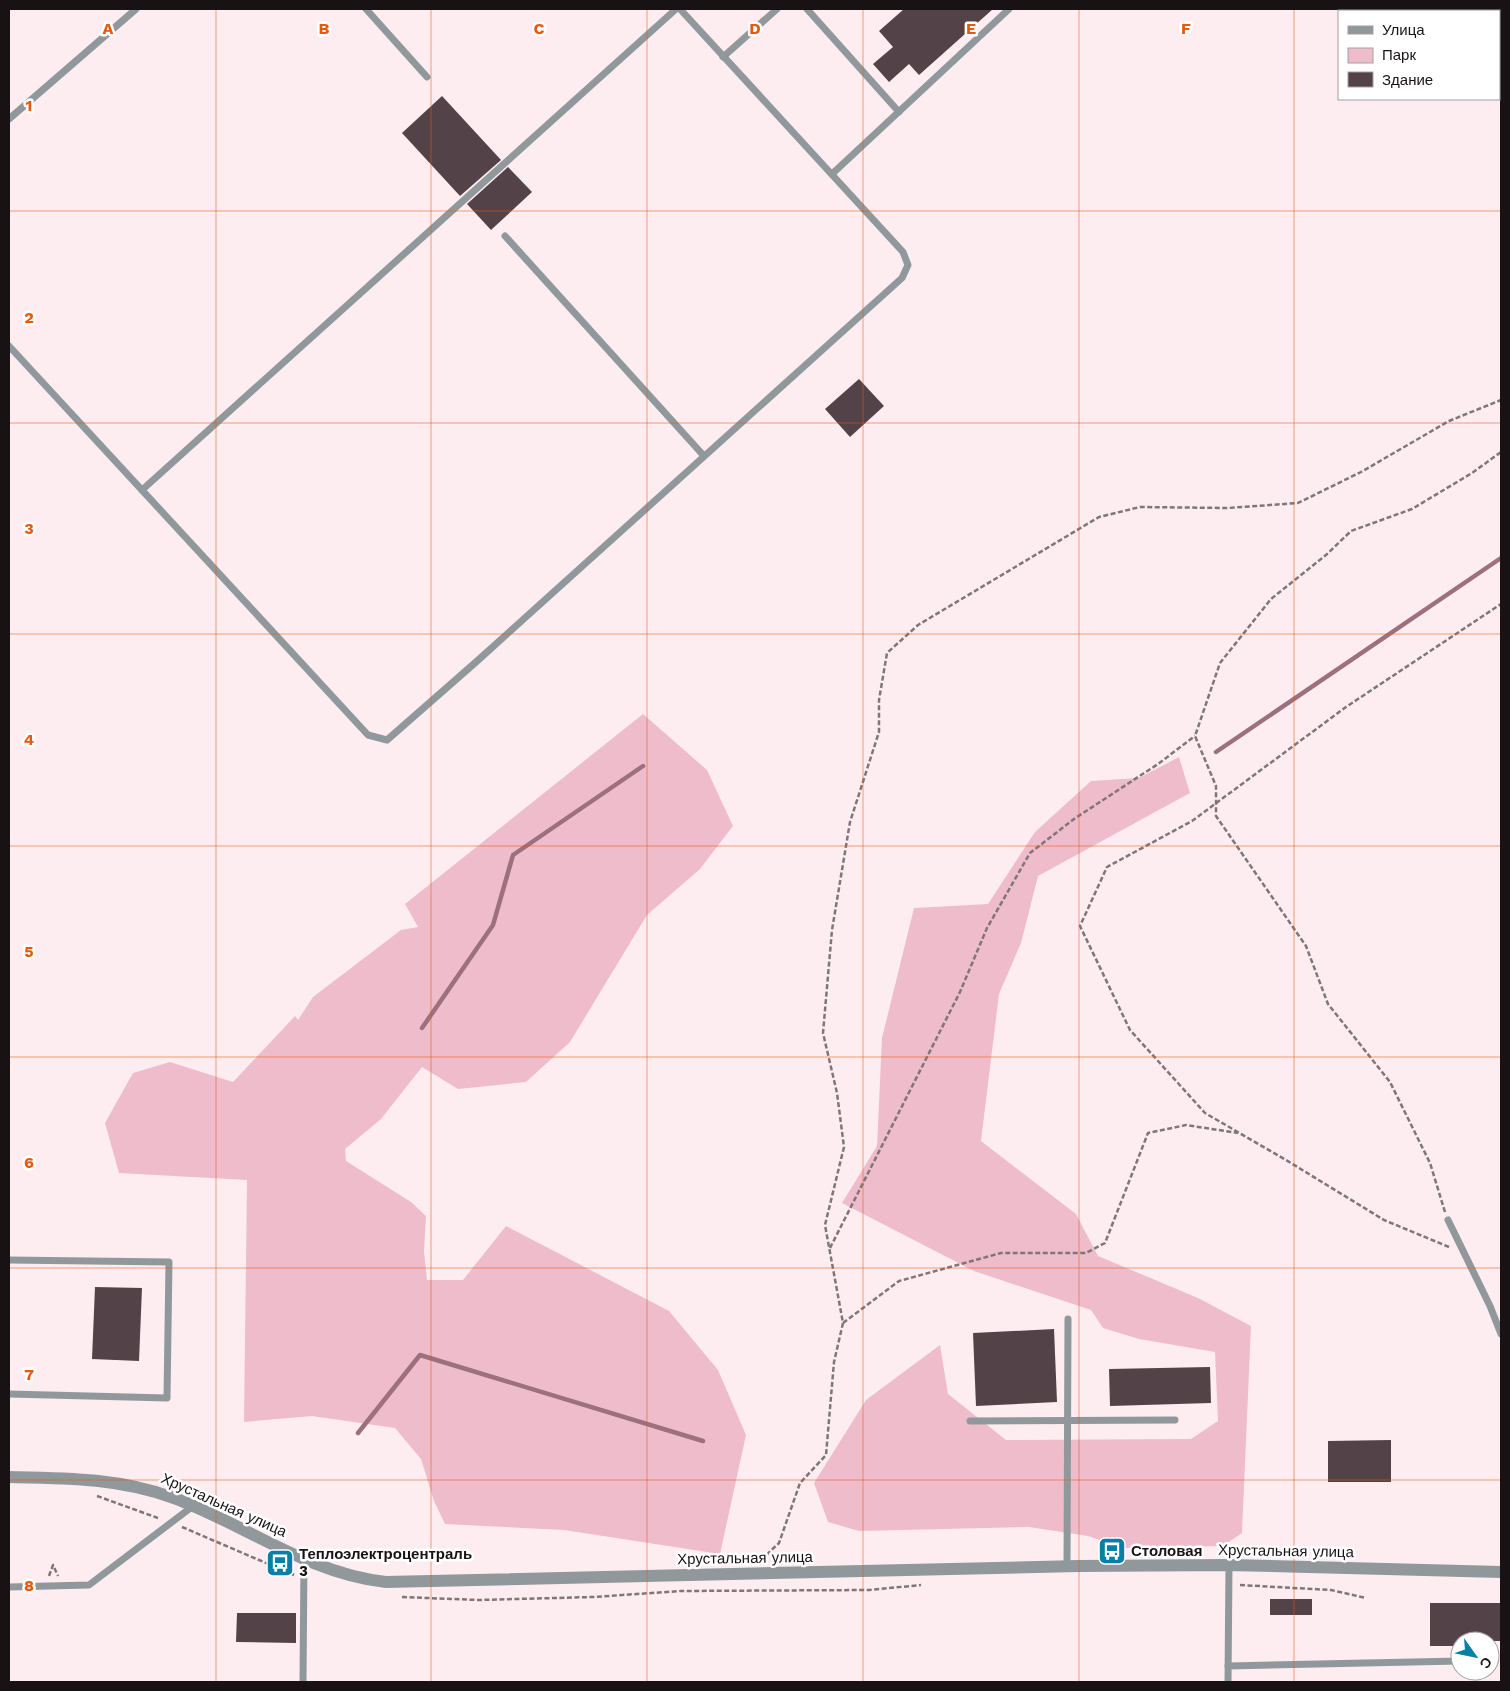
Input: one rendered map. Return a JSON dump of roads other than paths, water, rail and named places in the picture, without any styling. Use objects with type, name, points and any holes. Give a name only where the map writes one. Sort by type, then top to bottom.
[{"type":"street","name":"Хрустальная улица","points":[[9,1477],[98,1479],[137,1486],[193,1506],[304,1558],[348,1574],[386,1582],[1067,1566],[1229,1565],[1501,1572]]},
{"type":"lane","points":[[9,119],[136,9]]},
{"type":"lane","points":[[366,9],[428,77]]},
{"type":"lane","points":[[142,490],[676,9]]},
{"type":"lane","points":[[9,346],[368,735],[387,740],[902,278],[908,265],[903,252],[680,9]]},
{"type":"lane","points":[[723,57],[777,9]]},
{"type":"lane","points":[[807,9],[899,112]]},
{"type":"lane","points":[[832,174],[1009,9]]},
{"type":"lane","points":[[505,236],[704,456]]},
{"type":"lane","points":[[1448,1220],[1490,1306],[1501,1334]]},
{"type":"lane","points":[[9,1260],[169,1262],[166,1398],[9,1394]]},
{"type":"lane","points":[[1067,1566],[1066,1420],[1068,1319]]},
{"type":"lane","points":[[970,1421],[1175,1420]]},
{"type":"lane","points":[[9,1587],[89,1585],[193,1506]]},
{"type":"lane","points":[[303,1682],[304,1558]]},
{"type":"lane","points":[[1228,1682],[1229,1565]]},
{"type":"lane","points":[[1228,1666],[1450,1661]]},
{"type":"waterway","points":[[1216,752],[1501,558]]},
{"type":"waterway","points":[[422,1028],[493,925],[513,855],[643,766]]},
{"type":"waterway","points":[[358,1433],[420,1355],[703,1441]]},
{"type":"place","name":"Столовая","points":[[1112,1551]]},
{"type":"place","name":"Теплоэлектроцентраль 3","points":[[280,1563]]}]
